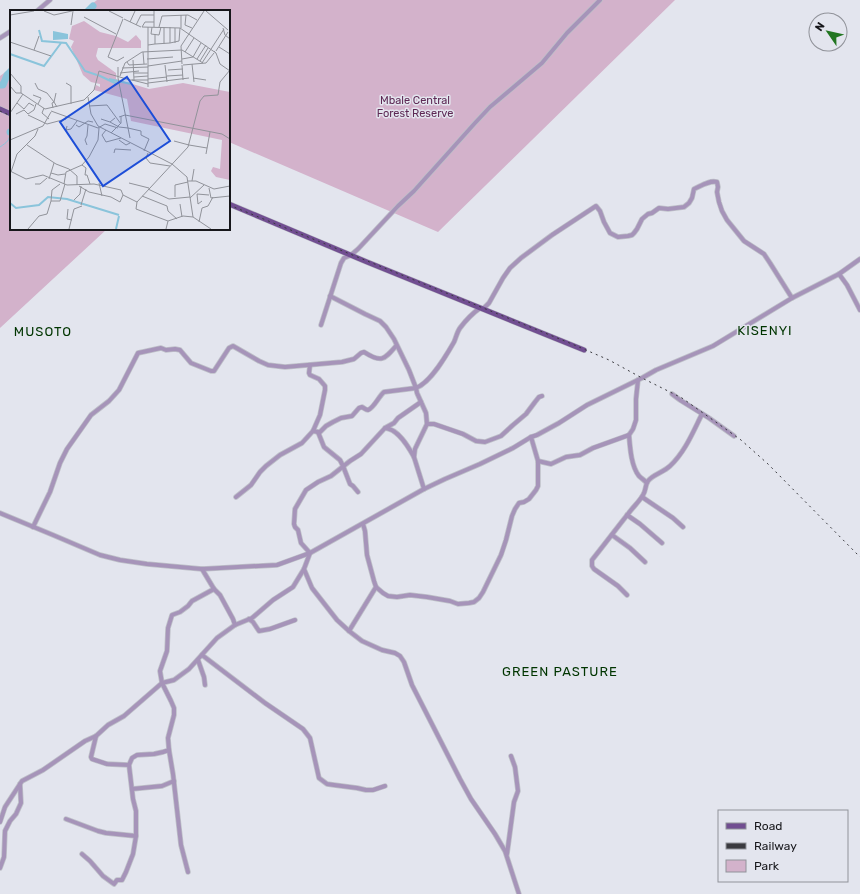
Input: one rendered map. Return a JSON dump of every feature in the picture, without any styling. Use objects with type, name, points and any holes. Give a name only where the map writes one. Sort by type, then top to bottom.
[{"type":"main road","points":[[0,110],[10,114]]},
{"type":"main road","points":[[230,204],[584,350]]},
{"type":"street","points":[[38,10],[50,0]]},
{"type":"street","points":[[321,325],[341,262],[344,258],[351,255],[414,191],[490,107],[542,63],[567,33],[600,0]]},
{"type":"street","points":[[0,38],[10,32]]},
{"type":"street","points":[[313,431],[320,432],[326,426],[341,418],[352,416],[359,408],[362,407],[369,410],[374,406],[384,392],[419,387],[434,372],[453,343],[460,329],[489,303],[510,268],[552,235],[596,206],[600,211],[610,233],[618,237],[628,236],[634,233],[642,219],[648,214],[659,208],[684,207],[692,198],[694,189],[715,181],[717,182],[722,211],[727,220],[744,241],[764,254],[792,298]]},
{"type":"street","points":[[0,513],[100,555],[120,560],[202,570],[277,565],[310,553],[424,489],[512,448],[559,423],[587,405],[656,370],[713,346],[792,298],[839,274],[860,259]]},
{"type":"street","points":[[839,274],[847,285],[860,310]]},
{"type":"street","points":[[330,296],[380,321],[390,332],[409,370],[426,413],[427,424],[415,449],[414,457]]},
{"type":"street","points":[[33,527],[50,492],[60,463],[67,449],[92,415],[109,402],[119,390],[138,353],[161,348],[166,350],[180,350],[191,363],[214,371],[229,348],[233,346],[259,361],[285,367],[342,362],[354,359],[364,352],[378,359],[383,359],[389,355],[396,346]]},
{"type":"street","points":[[236,497],[251,485],[266,466],[302,443],[313,431],[320,415],[325,386],[320,379],[310,375],[310,365]]},
{"type":"street","points":[[538,461],[552,464],[566,457],[580,455],[593,448],[629,435],[636,420],[638,380]]},
{"type":"street","points":[[672,394],[734,436]]},
{"type":"street","points":[[427,424],[434,424],[462,434],[476,441],[485,442],[501,436],[526,414],[535,402],[542,396]]},
{"type":"street","points":[[310,553],[301,543],[298,530],[294,524],[296,509],[306,490],[331,476],[361,454],[385,428],[394,423],[398,418],[421,402]]},
{"type":"street","points":[[627,595],[618,586],[594,569],[592,566],[592,560],[642,497],[645,492],[646,482],[649,478],[664,472],[677,459],[702,414]]},
{"type":"street","points":[[385,428],[393,430],[400,436],[414,457],[424,489]]},
{"type":"street","points":[[318,432],[324,447],[340,460],[350,484],[358,492]]},
{"type":"street","points":[[629,435],[631,456],[635,468],[638,475],[646,482]]},
{"type":"street","points":[[363,524],[371,572],[376,587],[383,593],[388,596],[397,597],[410,595],[450,601],[458,604],[474,602],[479,598],[500,555],[515,509],[519,503],[528,499],[538,486],[538,461],[531,437]]},
{"type":"street","points":[[642,497],[684,527]]},
{"type":"street","points":[[627,515],[662,543]]},
{"type":"street","points":[[612,535],[630,548],[645,562]]},
{"type":"street","points":[[0,822],[5,806],[25,779],[43,770],[85,741],[96,736],[108,725],[124,716],[162,684],[174,680],[189,669],[217,638],[234,626],[255,616],[273,600],[293,587],[304,569],[310,553]]},
{"type":"street","points":[[304,569],[310,584],[337,620],[349,631],[368,644],[382,650],[395,653],[400,656],[404,662],[412,685],[460,779],[471,799],[505,851],[519,894]]},
{"type":"street","points":[[202,570],[214,589],[220,595],[233,619],[234,626]]},
{"type":"street","points":[[349,631],[376,587]]},
{"type":"street","points":[[188,872],[180,845],[174,781],[169,750],[168,738],[174,715],[174,708],[162,684],[160,671],[167,652],[168,628],[172,615],[180,612],[192,601],[214,589]]},
{"type":"street","points":[[249,619],[259,631],[270,629],[295,620]]},
{"type":"street","points":[[202,655],[264,703],[303,729],[310,738],[319,778],[327,784],[366,790],[373,790],[385,786]]},
{"type":"street","points":[[198,660],[205,685]]},
{"type":"street","points":[[96,736],[91,757],[92,759],[107,764],[129,765]]},
{"type":"street","points":[[82,854],[103,876],[114,884],[118,880],[122,880],[133,854],[136,836],[136,811],[133,800],[129,765],[132,758],[137,755],[154,754],[169,750]]},
{"type":"street","points":[[507,857],[514,802],[518,792],[515,767],[511,756]]},
{"type":"street","points":[[132,789],[162,786],[174,781]]},
{"type":"street","points":[[0,868],[4,857],[5,831],[21,803],[20,784]]},
{"type":"street","points":[[66,819],[106,833],[136,836]]},
{"type":"green space","name":"Mbale Central Forest Reserve","points":[[97,0],[675,0],[438,232],[230,142],[230,10],[84,10]]},
{"type":"green space","points":[[10,69],[10,230],[106,230],[0,328],[0,76]]},
{"type":"waterway","points":[[89,10],[93,6]]},
{"type":"waterway","points":[[0,85],[3,85],[7,75],[10,72]]},
{"type":"waterway","points":[[0,147],[8,141],[10,132]]},
{"type":"railway","points":[[0,111],[10,116]]},
{"type":"railway","points":[[230,205],[572,344],[609,360],[682,398],[741,440],[768,464],[860,557]]},
{"type":"district","name":"KISENYI","points":[[765,330]]},
{"type":"district","name":"MUSOTO","points":[[43,331]]},
{"type":"district","name":"GREEN PASTURE","points":[[560,671]]}]
